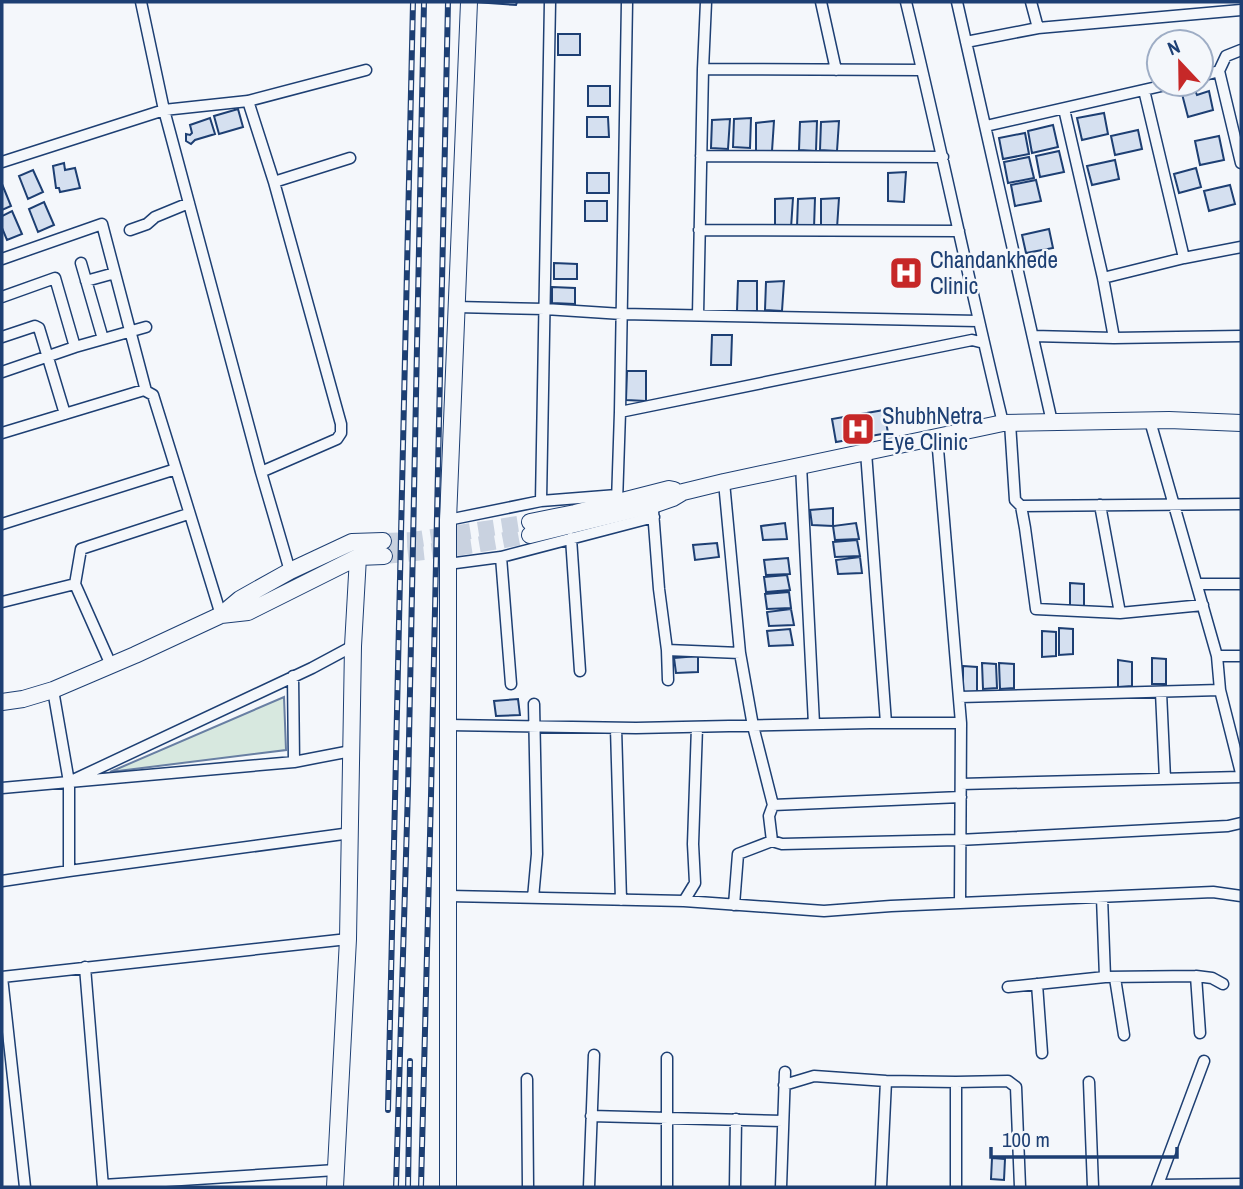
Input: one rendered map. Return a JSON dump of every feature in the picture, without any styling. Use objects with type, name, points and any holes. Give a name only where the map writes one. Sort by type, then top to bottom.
[{"type":"street","points":[[141,2],[164,110],[290,571]]},
{"type":"street","points":[[448,1187],[448,520],[469,2]]},
{"type":"street","points":[[541,501],[551,2]]},
{"type":"street","points":[[624,501],[621,412],[628,2]]},
{"type":"street","points":[[698,315],[706,2]]},
{"type":"street","points":[[821,2],[836,69]]},
{"type":"street","points":[[906,2],[978,321],[1006,423],[1015,500],[1021,506],[1026,528],[1036,609],[1120,613],[1203,605]]},
{"type":"street","points":[[957,2],[1052,422]]},
{"type":"street","points":[[1031,2],[1038,28]]},
{"type":"street","points":[[966,42],[1038,28],[1241,10]]},
{"type":"street","points":[[1241,50],[1226,55],[1219,71],[1237,127],[1241,163]]},
{"type":"street","points":[[703,69],[922,70]]},
{"type":"street","points":[[2,162],[164,110],[248,101],[366,70]]},
{"type":"street","points":[[1215,72],[1219,71]]},
{"type":"street","points":[[986,126],[1144,90],[1184,258]]},
{"type":"street","points":[[248,101],[274,182],[341,424],[341,433],[337,439],[261,472]]},
{"type":"street","points":[[1064,108],[1114,338]]},
{"type":"street","points":[[701,156],[943,157]]},
{"type":"street","points":[[274,182],[350,158]]},
{"type":"street","points":[[130,230],[189,203]]},
{"type":"street","points":[[2,259],[102,224],[146,391]]},
{"type":"street","points":[[699,230],[959,231]]},
{"type":"street","points":[[1103,278],[1241,247]]},
{"type":"street","points":[[81,263],[103,339]]},
{"type":"street","points":[[86,281],[115,273]]},
{"type":"street","points":[[2,298],[55,278],[75,347]]},
{"type":"street","points":[[456,307],[622,314],[978,321]]},
{"type":"street","points":[[2,337],[36,326],[39,328],[65,414]]},
{"type":"street","points":[[2,372],[146,327]]},
{"type":"street","points":[[1033,336],[1241,336]]},
{"type":"street","points":[[621,412],[972,340],[984,343]]},
{"type":"street","points":[[2,433],[144,390],[153,394],[221,615]]},
{"type":"street","points":[[961,784],[1241,775],[1220,690],[1217,656],[1150,421]]},
{"type":"street","points":[[448,564],[501,557],[571,538],[653,511],[683,492],[1006,423],[1241,422]]},
{"type":"street","points":[[937,437],[961,723],[960,903]]},
{"type":"street","points":[[866,452],[886,723]]},
{"type":"street","points":[[801,465],[814,724]]},
{"type":"street","points":[[2,524],[176,469]]},
{"type":"street","points":[[724,482],[740,653],[753,726],[773,805],[769,816],[772,841]]},
{"type":"street","points":[[530,528],[669,489],[683,492]]},
{"type":"street","points":[[448,520],[541,501],[624,501],[653,511]]},
{"type":"street","points":[[1021,506],[1241,504]]},
{"type":"street","points":[[1100,505],[1120,613]]},
{"type":"street","points":[[653,511],[668,680]]},
{"type":"street","points":[[111,666],[75,584],[81,549],[188,514]]},
{"type":"street","points":[[571,538],[580,671]]},
{"type":"street","points":[[2,702],[53,690],[111,666],[221,615],[240,599],[290,571],[352,542],[384,548],[358,557],[248,612],[221,615]]},
{"type":"street","points":[[335,1187],[348,939],[353,646],[358,557]]},
{"type":"street","points":[[501,557],[511,684]]},
{"type":"street","points":[[2,602],[75,584]]},
{"type":"street","points":[[1196,584],[1241,584]]},
{"type":"street","points":[[69,782],[353,646]]},
{"type":"street","points":[[667,650],[740,653]]},
{"type":"street","points":[[1217,656],[1241,656]]},
{"type":"street","points":[[293,676],[294,762]]},
{"type":"street","points":[[53,690],[69,782],[69,870]]},
{"type":"street","points":[[959,697],[1220,690]]},
{"type":"street","points":[[1161,692],[1165,779]]},
{"type":"street","points":[[533,898],[537,854],[534,704]]},
{"type":"street","points":[[448,725],[616,728],[961,723]]},
{"type":"street","points":[[684,901],[695,883],[692,844],[696,727]]},
{"type":"street","points":[[616,728],[621,900]]},
{"type":"street","points":[[2,788],[294,762],[351,751]]},
{"type":"street","points":[[773,805],[961,797]]},
{"type":"street","points":[[734,905],[738,854],[772,841],[782,844],[961,838],[1228,826],[1241,823]]},
{"type":"street","points":[[2,881],[351,833]]},
{"type":"street","points":[[449,896],[684,901],[824,911],[1213,892],[1241,896]]},
{"type":"street","points":[[1102,897],[1110,978],[1124,1035]]},
{"type":"street","points":[[25,1187],[2,977],[348,939]]},
{"type":"street","points":[[85,967],[103,1186],[336,1170]]},
{"type":"street","points":[[1196,976],[1200,1033]]},
{"type":"street","points":[[1008,987],[1110,978],[1196,976],[1212,978],[1223,984]]},
{"type":"street","points":[[1037,984],[1042,1053]]},
{"type":"street","points":[[589,1187],[594,1055]]},
{"type":"street","points":[[667,1058],[667,1187]]},
{"type":"street","points":[[1204,1061],[1157,1186],[1241,1184]]},
{"type":"street","points":[[781,1187],[785,1072]]},
{"type":"street","points":[[785,1085],[814,1076],[886,1081],[1008,1081],[1016,1087],[1020,1187]]},
{"type":"street","points":[[527,1079],[528,1187]]},
{"type":"street","points":[[881,1187],[886,1081]]},
{"type":"street","points":[[956,1082],[956,1187]]},
{"type":"street","points":[[1089,1082],[1093,1187]]},
{"type":"street","points":[[591,1116],[783,1121]]},
{"type":"street","points":[[735,1187],[736,1119]]},
{"type":"shaded area","points":[[284,697],[286,750],[110,772]]},
{"type":"building","points":[[474,2],[517,2],[516,5]]},
{"type":"building","points":[[558,34],[580,34],[580,55],[558,55]]},
{"type":"building","points":[[588,86],[610,86],[610,106],[588,106]]},
{"type":"building","points":[[1183,98],[1210,98],[1213,110],[1188,117]]},
{"type":"building","points":[[238,109],[243,127],[219,134],[214,116]]},
{"type":"building","points":[[1104,113],[1108,134],[1082,140],[1077,118]]},
{"type":"building","points":[[587,117],[608,117],[609,137],[587,137]]},
{"type":"building","points":[[210,118],[215,134],[195,140],[191,144],[186,141],[186,134],[192,133],[190,125]]},
{"type":"building","points":[[751,118],[750,148],[733,147],[734,119]]},
{"type":"building","points":[[730,119],[728,149],[711,148],[712,120]]},
{"type":"building","points":[[774,121],[772,151],[756,151],[756,123]]},
{"type":"building","points":[[817,121],[816,151],[799,150],[800,122]]},
{"type":"building","points":[[839,121],[837,151],[820,150],[821,122]]},
{"type":"building","points":[[1053,125],[1058,147],[1032,153],[1028,131]]},
{"type":"building","points":[[1138,130],[1142,149],[1115,155],[1111,136]]},
{"type":"building","points":[[1025,133],[1029,154],[1003,159],[999,138]]},
{"type":"building","points":[[1219,136],[1224,160],[1200,165],[1195,141]]},
{"type":"building","points":[[1059,151],[1064,172],[1040,177],[1036,156]]},
{"type":"building","points":[[1029,157],[1034,178],[1008,183],[1004,162]]},
{"type":"building","points":[[1115,160],[1119,179],[1092,185],[1087,166]]},
{"type":"building","points":[[64,163],[65,170],[75,168],[80,188],[60,192],[59,188],[56,188],[53,166]]},
{"type":"building","points":[[1196,168],[1201,187],[1179,193],[1174,174]]},
{"type":"building","points":[[33,170],[43,192],[28,199],[19,176]]},
{"type":"building","points":[[906,172],[904,202],[888,201],[888,173]]},
{"type":"building","points":[[587,173],[609,173],[609,193],[587,193]]},
{"type":"building","points":[[1036,180],[1041,201],[1015,206],[1011,185]]},
{"type":"building","points":[[2,184],[11,206],[2,210]]},
{"type":"building","points":[[1230,185],[1235,204],[1209,211],[1204,191]]},
{"type":"building","points":[[793,198],[791,228],[775,228],[775,199]]},
{"type":"building","points":[[815,198],[814,228],[797,227],[798,199]]},
{"type":"building","points":[[839,198],[837,228],[821,227],[821,199]]},
{"type":"building","points":[[585,201],[607,201],[607,221],[585,221]]},
{"type":"building","points":[[44,202],[54,225],[38,232],[29,209]]},
{"type":"building","points":[[12,211],[22,234],[7,240],[2,228],[2,216]]},
{"type":"building","points":[[1049,229],[1053,248],[1026,253],[1022,235]]},
{"type":"building","points":[[897,260],[917,261],[916,287],[896,286]]},
{"type":"building","points":[[554,263],[577,264],[577,279],[554,279]]},
{"type":"building","points":[[738,281],[757,281],[757,311],[737,311]]},
{"type":"building","points":[[784,281],[782,311],[765,310],[766,282]]},
{"type":"building","points":[[552,287],[575,288],[575,304],[552,303]]},
{"type":"building","points":[[712,335],[732,335],[731,365],[711,365]]},
{"type":"building","points":[[627,371],[646,371],[646,401],[626,400]]},
{"type":"building","points":[[884,410],[888,433],[836,442],[832,419]]},
{"type":"building","points":[[833,508],[833,526],[812,525],[810,510]]},
{"type":"building","points":[[785,523],[787,539],[763,540],[761,526]]},
{"type":"building","points":[[856,523],[859,539],[835,540],[833,526]]},
{"type":"building","points":[[857,540],[860,556],[835,557],[833,542]]},
{"type":"building","points":[[717,543],[719,557],[695,560],[693,545]]},
{"type":"building","points":[[860,557],[862,573],[838,574],[836,560]]},
{"type":"building","points":[[788,558],[790,574],[766,575],[764,560]]},
{"type":"building","points":[[787,575],[790,590],[766,592],[764,577]]},
{"type":"building","points":[[1070,583],[1084,584],[1084,609],[1070,609]]},
{"type":"building","points":[[789,592],[791,608],[767,609],[765,594]]},
{"type":"building","points":[[791,609],[794,625],[769,626],[767,612]]},
{"type":"building","points":[[1059,628],[1073,629],[1073,654],[1059,655]]},
{"type":"building","points":[[790,629],[793,645],[769,646],[767,631]]},
{"type":"building","points":[[1042,631],[1056,632],[1056,656],[1042,657]]},
{"type":"building","points":[[698,656],[698,672],[676,673],[674,658]]},
{"type":"building","points":[[1152,658],[1166,659],[1166,684],[1152,684]]},
{"type":"building","points":[[1118,660],[1132,662],[1132,686],[1118,687]]},
{"type":"building","points":[[982,663],[996,664],[997,688],[983,689]]},
{"type":"building","points":[[999,663],[1014,664],[1014,688],[1000,689]]},
{"type":"building","points":[[963,666],[977,667],[977,692],[963,692]]},
{"type":"building","points":[[518,699],[520,715],[496,716],[494,701]]},
{"type":"building","points":[[992,1158],[1005,1159],[1004,1180],[991,1179]]},
{"type":"tunnel","points":[[383,541],[413,540],[530,522]]},
{"type":"tunnel","points":[[384,556],[457,548],[530,535]]},
{"type":"railway","points":[[388,1110],[413,2]]},
{"type":"railway","points":[[396,1187],[408,789],[424,2]]},
{"type":"railway","points":[[421,1187],[448,2]]},
{"type":"railway","points":[[408,1187],[410,1061]]},
{"type":"place","name":"Chandankhede Clinic","points":[[906,273]]},
{"type":"place","name":"ShubhNetra Eye Clinic","points":[[858,429]]}]
